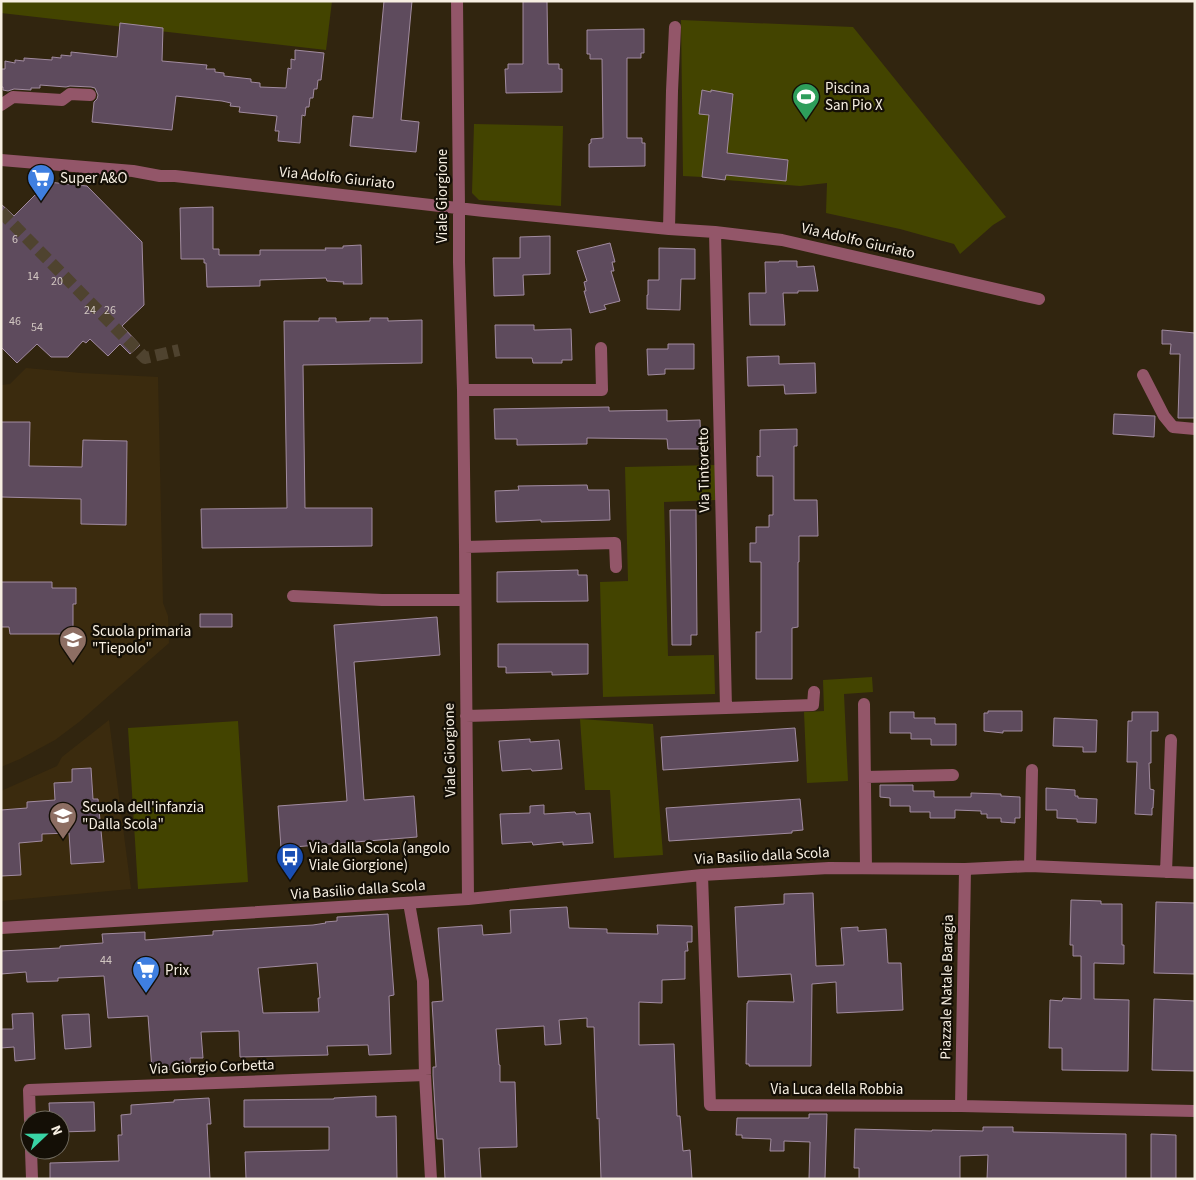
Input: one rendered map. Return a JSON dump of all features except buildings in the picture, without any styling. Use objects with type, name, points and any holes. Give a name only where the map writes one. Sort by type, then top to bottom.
[{"type":"street","name":"Viale Giorgione","points":[[457,1],[468,899]]},
{"type":"street","points":[[669,229],[675,27]]},
{"type":"street","points":[[1,105],[13,97],[62,100],[70,94],[90,95]]},
{"type":"street","name":"Via Adolfo Giuriato","points":[[1,160],[133,171],[160,176],[184,177],[459,208],[782,240],[1039,299]]},
{"type":"street","name":"Via Tintoretto","points":[[715,232],[726,708]]},
{"type":"street","points":[[463,390],[602,390],[601,348]]},
{"type":"street","points":[[1143,375],[1164,416],[1173,427],[1195,429]]},
{"type":"street","points":[[465,547],[615,543],[616,567]]},
{"type":"street","points":[[293,596],[382,600],[465,600]]},
{"type":"street","points":[[466,716],[813,705],[814,692]]},
{"type":"street","points":[[864,704],[866,868]]},
{"type":"street","points":[[1166,872],[1171,740]]},
{"type":"street","points":[[1030,866],[1032,770]]},
{"type":"street","points":[[865,777],[953,775]]},
{"type":"street","name":"Via Basilio dalla Scola","points":[[1,928],[468,899],[702,875],[829,868],[965,869],[1030,866],[1195,873]]},
{"type":"street","name":"Piazzale Natale Baragia","points":[[961,1106],[965,869]]},
{"type":"street","name":"Via Luca della Robbia","points":[[702,875],[710,1105],[961,1106],[1195,1111]]},
{"type":"street","points":[[409,903],[423,981],[430,1179]]},
{"type":"street","name":"Via Giorgio Corbetta","points":[[30,1110],[29,1090],[425,1075]]},
{"type":"street","points":[[31,1160],[32,1179]]},
{"type":"shaded area","points":[[1,1],[332,1],[326,50],[1,13]]},
{"type":"shaded area","name":"Piscina San Pio X","points":[[681,20],[853,27],[1006,217],[993,225],[960,254],[954,244],[900,229],[826,213],[827,183],[800,186],[683,176]]},
{"type":"shaded area","points":[[474,124],[563,126],[561,206],[479,200],[472,193]]},
{"type":"shaded area","points":[[26,368],[158,377],[163,603],[168,616],[169,643],[79,722],[55,740],[1,767],[1,385],[10,384]]},
{"type":"shaded area","points":[[715,465],[716,500],[664,502],[668,656],[714,655],[715,694],[603,697],[600,582],[628,581],[625,467]]},
{"type":"shaded area","points":[[872,677],[873,692],[844,694],[848,781],[807,783],[804,712],[824,711],[823,680]]},
{"type":"shaded area","points":[[580,719],[653,724],[663,855],[614,858],[610,790],[585,790]]},
{"type":"shaded area","name":"Scuola dell'infanzia \"Dalla Scola\"","points":[[109,720],[131,889],[1,901],[1,791],[57,766],[62,757]]},
{"type":"shaded area","points":[[238,721],[248,882],[138,889],[128,728]]},
{"type":"tunnel","points":[[1,212],[145,358],[179,350]]},
{"type":"place","name":"Piscina San Pio X","points":[[806,121]]},
{"type":"place","name":"Super A&O","points":[[41,202]]},
{"type":"place","name":"Scuola primaria \"Tiepolo\"","points":[[73,664]]},
{"type":"place","name":"Scuola dell'infanzia \"Dalla Scola\"","points":[[63,840]]},
{"type":"place","name":"Via dalla Scola (angolo Viale Giorgione)","points":[[290,881]]},
{"type":"place","name":"Prix","points":[[146,994]]}]
